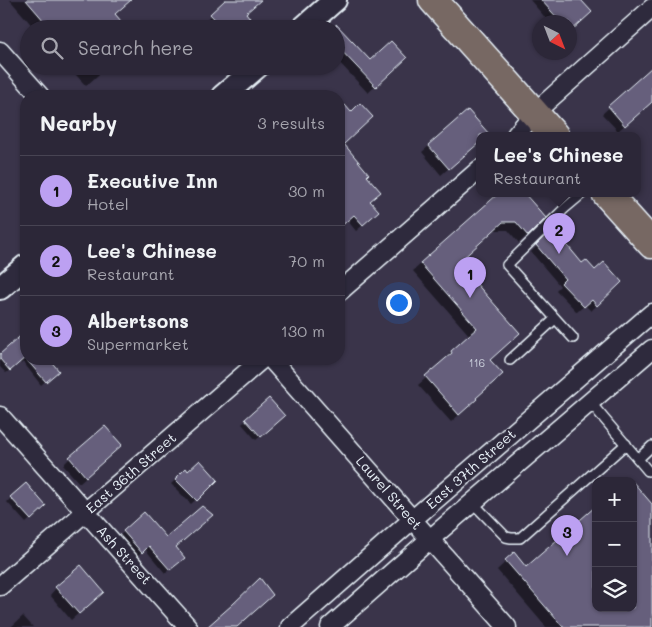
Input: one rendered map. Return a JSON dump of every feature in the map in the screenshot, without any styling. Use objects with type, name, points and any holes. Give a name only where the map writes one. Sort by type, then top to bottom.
[{"type":"main road","points":[[433,0],[551,132]]},
{"type":"main road","points":[[610,197],[652,244]]},
{"type":"street","points":[[312,20],[335,0]]},
{"type":"street","points":[[518,132],[534,113],[652,8]]},
{"type":"street","points":[[0,51],[20,74]]},
{"type":"street","points":[[21,75],[35,90]]},
{"type":"street","points":[[231,90],[248,75]]},
{"type":"street","points":[[345,287],[476,172]]},
{"type":"street","points":[[0,288],[20,271]]},
{"type":"street","name":"East 37th Street","points":[[290,627],[652,313]]},
{"type":"street","name":"East 37th Street","points":[[330,627],[652,350]]},
{"type":"street","name":"East 36th Street","points":[[0,586],[255,365]]},
{"type":"street","name":"Laurel Street","points":[[276,365],[507,627]]},
{"type":"street","name":"Ash Street","points":[[0,416],[188,627]]},
{"type":"lane","points":[[573,338],[507,264],[578,197]]},
{"type":"lane","points":[[510,360],[555,319]]},
{"type":"lane","points":[[590,402],[638,459],[651,471]]},
{"type":"lane","points":[[473,503],[506,537],[520,538],[626,444]]},
{"type":"lane","points":[[638,459],[652,446]]},
{"type":"building","points":[[26,0],[131,0],[115,14],[120,20],[43,20]]},
{"type":"building","points":[[225,0],[261,0],[246,13],[250,18],[248,20],[216,20],[210,14]]},
{"type":"building","points":[[541,0],[581,0],[592,12],[577,26],[577,15],[555,15]]},
{"type":"building","points":[[345,34],[370,60],[391,41],[407,58],[376,87],[345,54]]},
{"type":"building","points":[[652,67],[652,102],[625,126],[608,106]]},
{"type":"building","points":[[360,103],[373,117],[345,143],[345,105],[351,112]]},
{"type":"building","points":[[468,110],[487,132],[476,132],[476,145],[449,169],[428,145]]},
{"type":"building","points":[[345,145],[381,192],[370,201],[379,211],[363,225],[354,215],[345,223]]},
{"type":"building","points":[[494,197],[528,197],[546,218],[528,236],[516,222],[503,222],[458,263],[520,333],[490,360],[503,374],[459,415],[425,376],[477,328],[420,263]]},
{"type":"building","points":[[553,228],[582,263],[586,260],[595,270],[604,262],[622,282],[597,306],[592,300],[584,307],[561,283],[565,279],[536,245]]},
{"type":"building","points":[[20,336],[20,362],[10,371],[0,359],[0,354]]},
{"type":"building","points":[[31,365],[54,365],[59,371],[46,382]]},
{"type":"building","points":[[269,398],[285,416],[261,437],[245,419]]},
{"type":"building","points":[[105,426],[122,445],[86,477],[69,457]]},
{"type":"building","points":[[200,460],[218,480],[197,501],[175,479],[186,468],[188,471]]},
{"type":"building","points":[[26,483],[46,506],[31,520],[10,497]]},
{"type":"building","points":[[637,487],[652,504],[652,627],[563,627],[505,560],[514,552],[526,567],[592,509],[592,612],[637,612]]},
{"type":"building","points":[[202,506],[213,515],[176,547],[185,558],[170,570],[149,546],[142,553],[123,531],[144,512],[166,537]]},
{"type":"building","points":[[81,565],[104,592],[79,614],[55,587]]},
{"type":"building","points":[[260,578],[273,595],[237,627],[207,627],[232,605]]},
{"type":"place","name":"Lee's Chinese","points":[[559,254]]},
{"type":"place","name":"Executive Inn","points":[[470,298]]},
{"type":"place","name":"Albertsons","points":[[567,556]]}]
